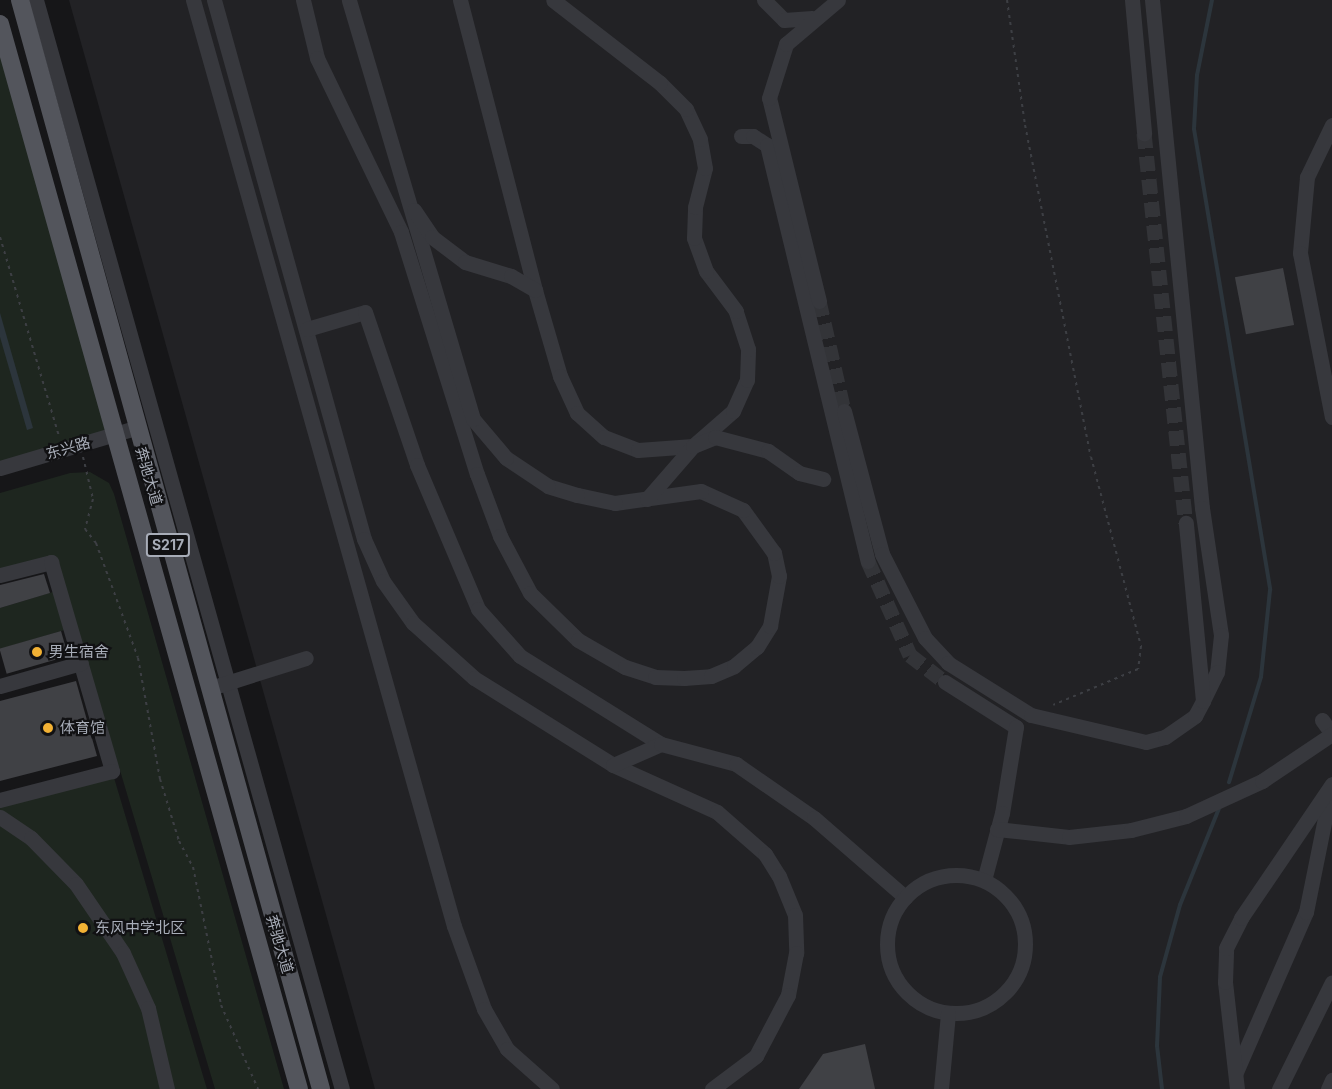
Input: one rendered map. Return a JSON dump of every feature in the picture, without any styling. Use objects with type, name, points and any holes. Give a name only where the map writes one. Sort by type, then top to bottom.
[{"type":"main road","name":"奔驰大道","points":[[21,0],[135,428],[176,571],[217,686],[321,1089]]},
{"type":"main road","name":"奔驰大道","points":[[0,24],[299,1089]]},
{"type":"street","points":[[36,0],[194,566],[217,686],[342,1089]]},
{"type":"street","points":[[193,0],[454,926],[484,1009],[507,1049],[552,1089]]},
{"type":"street","points":[[214,0],[364,538],[383,581],[439,651],[614,765],[675,789],[742,832],[779,876],[795,915],[796,953],[788,995],[772,1030],[756,1056],[712,1089]]},
{"type":"street","points":[[303,0],[317,58],[401,232],[477,474],[514,567],[553,621],[600,654],[655,677],[711,676],[757,647],[770,626],[779,576],[774,553],[759,527],[723,498],[701,491],[615,503],[548,486],[506,458],[473,419],[404,196],[349,0]]},
{"type":"street","points":[[460,0],[535,290],[560,376],[577,413],[604,438],[638,450],[693,446],[715,437],[768,451],[799,473],[823,479]]},
{"type":"street","points":[[553,0],[660,83],[686,109],[700,139],[705,168],[695,207],[694,238],[706,271],[736,311],[748,349],[747,380],[733,411],[693,446],[647,499]]},
{"type":"street","points":[[764,0],[784,20],[812,18]]},
{"type":"street","points":[[819,301],[769,98],[786,44],[812,18],[838,0]]},
{"type":"street","points":[[1132,0],[1144,133]]},
{"type":"street","points":[[844,411],[882,554],[925,638],[948,663],[1031,715],[1146,742],[1184,726],[1203,701],[1217,672],[1221,635],[1202,508],[1152,0]]},
{"type":"street","points":[[1332,125],[1307,177],[1300,253],[1332,417]]},
{"type":"street","points":[[741,136],[753,136],[785,164]]},
{"type":"street","points":[[767,146],[868,561]]},
{"type":"street","points":[[404,196],[432,237],[465,262],[511,276],[535,290]]},
{"type":"street","points":[[307,329],[365,312],[436,517],[478,609],[520,656],[661,744],[702,752],[746,770],[814,818],[904,897]]},
{"type":"street","name":"东兴路","points":[[0,468],[135,428]]},
{"type":"street","points":[[1186,523],[1203,701]]},
{"type":"street","points":[[0,575],[51,562],[112,771],[0,800]]},
{"type":"street","points":[[176,571],[194,566]]},
{"type":"street","points":[[217,686],[306,658]]},
{"type":"street","points":[[0,687],[81,663]]},
{"type":"street","points":[[945,681],[1016,727]]},
{"type":"street","points":[[984,880],[997,829],[1016,727],[1031,715]]},
{"type":"street","points":[[997,829],[1069,837],[1131,830],[1186,816],[1262,781],[1332,734],[1322,720]]},
{"type":"street","points":[[614,765],[661,744]]},
{"type":"street","points":[[1332,784],[1309,904],[1236,1082],[1225,982],[1226,948],[1240,918],[1332,784]]},
{"type":"street","points":[[0,817],[31,838],[76,884],[123,953],[148,1008],[167,1089]]},
{"type":"street","points":[[965,875],[984,880],[1016,907],[1025,930],[1026,952],[1017,977],[997,1000],[971,1012],[948,1013],[918,1002],[902,987],[890,966],[890,923],[904,897],[932,879],[965,875]]},
{"type":"street","points":[[1279,1089],[1332,982]]},
{"type":"street","points":[[941,1089],[948,1013]]},
{"type":"street","points":[[1329,1089],[1332,1080]]},
{"type":"path","points":[[1007,0],[1025,125],[1091,457],[1141,646],[1138,669],[1031,715]]},
{"type":"path","points":[[0,237],[63,449]]},
{"type":"path","points":[[80,444],[93,499],[85,529],[96,543],[138,658],[160,779],[179,841],[193,867],[221,1005],[258,1089]]},
{"type":"shaded area","points":[[69,0],[1332,0],[1332,1089],[375,1089]]},
{"type":"shaded area","points":[[0,24],[115,434],[0,468]]},
{"type":"shaded area","points":[[0,313],[33,428],[27,430],[0,337]]},
{"type":"shaded area","points":[[90,472],[109,483],[114,494],[284,1089],[215,1089],[119,767],[112,771],[51,562],[0,575],[0,493],[70,473]]},
{"type":"shaded area","points":[[56,591],[68,629],[0,649],[0,608]]},
{"type":"shaded area","name":"东风中学北区","points":[[112,771],[207,1089],[0,1089],[0,800]]},
{"type":"building","points":[[1283,268],[1294,325],[1246,334],[1235,277]]},
{"type":"building","points":[[44,574],[50,593],[0,608],[0,585]]},
{"type":"building","name":"男生宿舍","points":[[61,631],[68,656],[7,674],[0,648]]},
{"type":"building","name":"体育馆","points":[[76,681],[97,756],[0,781],[0,701]]},
{"type":"building","points":[[865,1044],[875,1089],[799,1089],[823,1054]]},
{"type":"waterway","points":[[1212,0],[1197,75],[1194,129],[1270,590],[1261,677],[1229,782]]},
{"type":"waterway","points":[[1162,1089],[1157,1046],[1160,977],[1180,905],[1220,806]]},
{"type":"tunnel","points":[[1144,133],[1186,523]]},
{"type":"tunnel","points":[[819,301],[844,411]]},
{"type":"tunnel","points":[[868,561],[910,655],[945,682]]},
{"type":"place","name":"男生宿舍","points":[[37,652]]},
{"type":"place","name":"体育馆","points":[[48,728]]},
{"type":"place","name":"东风中学北区","points":[[83,928]]}]
